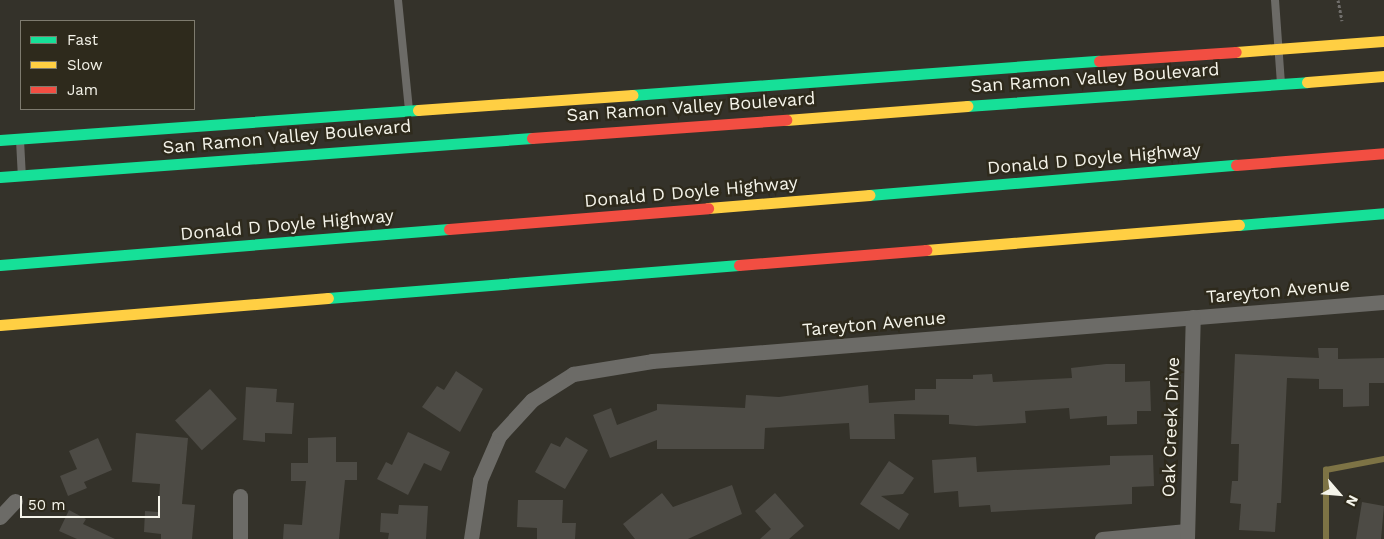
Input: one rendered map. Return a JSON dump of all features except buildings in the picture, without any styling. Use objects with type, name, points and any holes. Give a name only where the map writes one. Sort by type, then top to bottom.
[{"type":"main road","name":"San Ramon Valley Boulevard","points":[[0,140],[1384,41]]},
{"type":"main road","name":"San Ramon Valley Boulevard","points":[[0,177],[410,136],[1282,84],[1384,76]]},
{"type":"main road","points":[[409,112],[410,136]]},
{"type":"main road","name":"Donald D Doyle Highway","points":[[0,265],[1384,153]]},
{"type":"main road","points":[[0,325],[1384,213]]},
{"type":"street","name":"Tareyton Avenue","points":[[471,539],[480,480],[499,436],[532,400],[573,374],[652,361],[1384,302]]},
{"type":"street","name":"Oak Creek Drive","points":[[1187,535],[1193,317]]},
{"type":"street","points":[[240,496],[240,539]]},
{"type":"street","points":[[0,517],[15,501]]},
{"type":"street","points":[[1102,539],[1187,535]]},
{"type":"lane","points":[[398,0],[409,112]]},
{"type":"lane","points":[[1275,0],[1282,84]]},
{"type":"lane","points":[[20,138],[22,176]]},
{"type":"path","points":[[1338,0],[1342,20]]},
{"type":"waterway","points":[[1326,539],[1326,470],[1384,459]]},
{"type":"traffic: fast","points":[[632,95],[1099,61]]},
{"type":"traffic: fast","points":[[967,106],[1307,82]]},
{"type":"traffic: fast","points":[[0,140],[418,110]]},
{"type":"traffic: fast","points":[[0,177],[532,138]]},
{"type":"traffic: fast","points":[[869,195],[1236,165]]},
{"type":"traffic: fast","points":[[1239,225],[1384,213]]},
{"type":"traffic: fast","points":[[0,265],[449,229]]},
{"type":"traffic: fast","points":[[328,298],[739,265]]},
{"type":"traffic: slow","points":[[1236,52],[1384,41]]},
{"type":"traffic: slow","points":[[1307,82],[1384,76]]},
{"type":"traffic: slow","points":[[418,110],[632,95]]},
{"type":"traffic: slow","points":[[786,120],[967,106]]},
{"type":"traffic: slow","points":[[708,208],[869,195]]},
{"type":"traffic: slow","points":[[926,250],[1239,225]]},
{"type":"traffic: slow","points":[[0,325],[328,298]]},
{"type":"traffic: jam","points":[[1099,61],[1236,52]]},
{"type":"traffic: jam","points":[[532,138],[786,120]]},
{"type":"traffic: jam","points":[[1236,165],[1384,153]]},
{"type":"traffic: jam","points":[[449,229],[708,208]]},
{"type":"traffic: jam","points":[[739,265],[926,250]]}]
